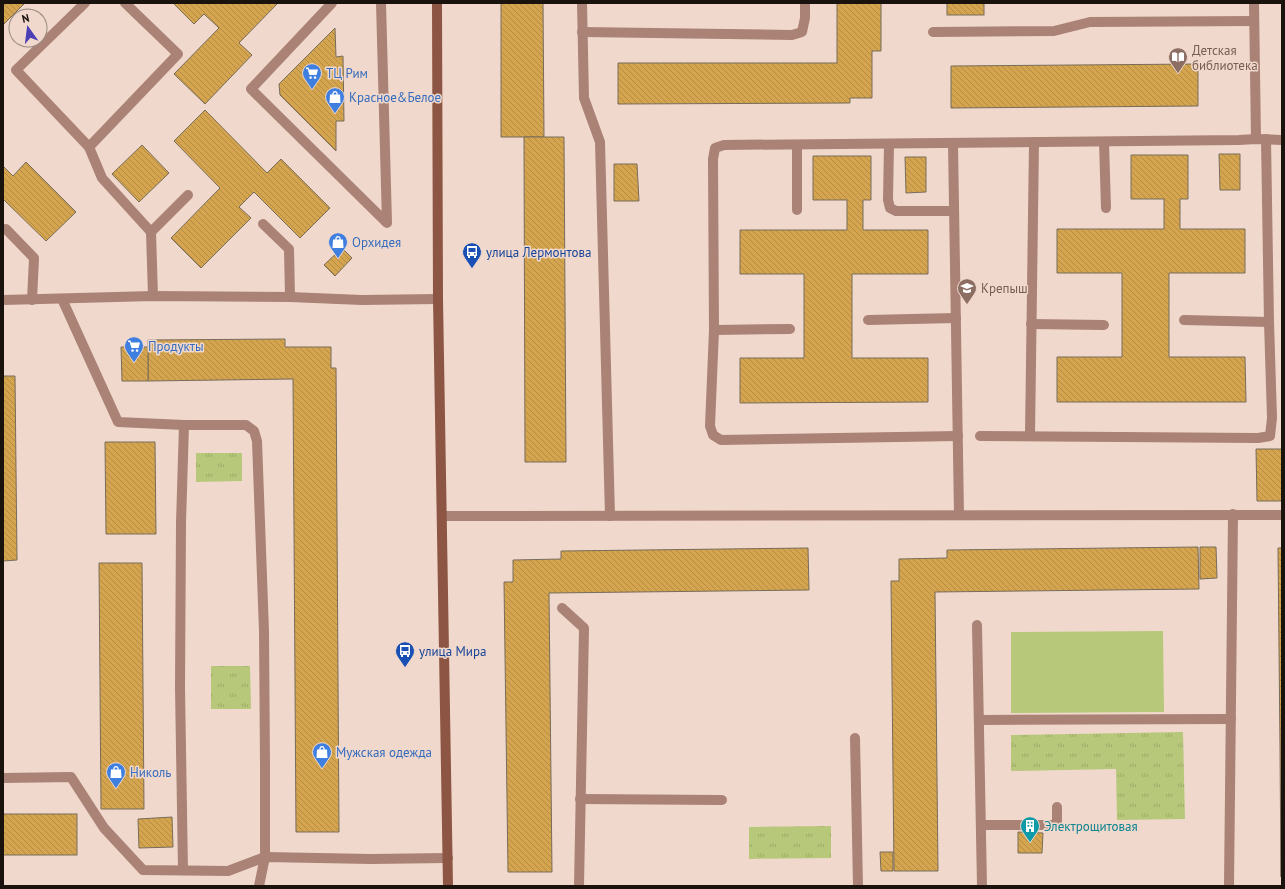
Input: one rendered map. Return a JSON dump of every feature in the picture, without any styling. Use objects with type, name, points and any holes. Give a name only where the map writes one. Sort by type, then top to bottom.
[{"type":"street","points":[[437,3],[438,299],[448,886]]},
{"type":"lane","points":[[85,3],[16,70],[89,147],[102,178],[151,232],[153,296]]},
{"type":"lane","points":[[89,147],[178,54],[126,3]]},
{"type":"lane","points":[[332,3],[251,89],[387,223],[381,3]]},
{"type":"lane","points":[[582,3],[584,98],[600,142],[610,516]]},
{"type":"lane","points":[[582,32],[792,35],[802,32],[805,18],[805,3]]},
{"type":"lane","points":[[980,436],[1258,438],[1270,436],[1272,418],[1269,322],[1254,3]]},
{"type":"lane","points":[[933,32],[1054,31],[1090,22],[1254,21]]},
{"type":"lane","points":[[958,436],[721,440],[713,435],[710,426],[714,330],[713,158],[715,148],[724,145],[1282,140]]},
{"type":"lane","points":[[1030,436],[1034,142]]},
{"type":"lane","points":[[1104,142],[1106,208]]},
{"type":"lane","points":[[953,143],[959,515]]},
{"type":"lane","points":[[889,144],[888,200],[890,208],[896,211],[954,211]]},
{"type":"lane","points":[[797,145],[797,210]]},
{"type":"lane","points":[[151,232],[188,195]]},
{"type":"lane","points":[[263,224],[289,249],[290,297]]},
{"type":"lane","points":[[6,229],[34,258],[32,300]]},
{"type":"lane","points":[[3,300],[153,296],[290,297],[362,300],[438,299]]},
{"type":"lane","points":[[62,299],[118,422],[184,425],[246,425],[254,431],[257,441],[264,631],[265,857],[259,886]]},
{"type":"lane","points":[[868,320],[956,318]]},
{"type":"lane","points":[[1184,320],[1269,322]]},
{"type":"lane","points":[[1031,324],[1104,325]]},
{"type":"lane","points":[[714,330],[790,329]]},
{"type":"lane","points":[[182,870],[180,688],[181,523],[184,425]]},
{"type":"lane","points":[[1229,886],[1233,514]]},
{"type":"lane","points":[[442,516],[1282,515]]},
{"type":"lane","points":[[562,608],[584,628],[579,886]]},
{"type":"lane","points":[[977,625],[982,886]]},
{"type":"lane","points":[[979,720],[1230,719]]},
{"type":"lane","points":[[855,738],[858,886]]},
{"type":"lane","points":[[3,778],[71,777],[104,828],[143,870],[228,871],[265,857],[371,859],[448,858]]},
{"type":"lane","points":[[580,799],[722,800]]},
{"type":"lane","points":[[981,825],[1057,825],[1057,807]]},
{"type":"green space","points":[[196,453],[242,453],[242,481],[196,482]]},
{"type":"green space","points":[[1163,631],[1164,712],[1011,713],[1011,632]]},
{"type":"green space","points":[[211,666],[250,666],[251,709],[211,709]]},
{"type":"green space","points":[[1183,732],[1185,819],[1117,820],[1116,769],[1011,771],[1011,735]]},
{"type":"green space","points":[[831,826],[831,858],[749,859],[749,827]]},
{"type":"building","points":[[3,3],[25,3],[20,8],[8,8],[8,20],[3,25]]},
{"type":"building","points":[[173,3],[278,3],[239,43],[252,55],[205,104],[174,74],[219,28],[204,14],[194,24]]},
{"type":"building","points":[[501,3],[543,3],[544,137],[501,137]]},
{"type":"building","points":[[837,3],[881,3],[881,51],[872,51],[872,98],[850,98],[850,103],[618,104],[618,63],[837,63]]},
{"type":"building","points":[[947,3],[984,3],[984,15],[947,15]]},
{"type":"building","name":"ТЦ Рим","points":[[335,28],[336,57],[343,56],[344,121],[336,121],[336,151],[280,95],[279,84]]},
{"type":"building","points":[[1198,64],[1198,106],[951,108],[951,66]]},
{"type":"building","points":[[205,110],[267,173],[281,159],[330,208],[300,238],[254,192],[239,207],[251,218],[201,268],[171,238],[220,188],[174,141]]},
{"type":"building","points":[[524,137],[564,137],[566,462],[525,462]]},
{"type":"building","points":[[142,145],[169,173],[139,202],[112,174]]},
{"type":"building","points":[[1219,154],[1240,154],[1240,190],[1220,190]]},
{"type":"building","points":[[1131,155],[1188,155],[1188,199],[1180,199],[1180,229],[1245,229],[1245,273],[1169,273],[1169,357],[1245,357],[1246,402],[1057,402],[1057,357],[1122,357],[1122,273],[1057,273],[1057,229],[1164,229],[1164,199],[1131,199]]},
{"type":"building","points":[[813,156],[871,156],[871,200],[863,200],[863,230],[928,230],[928,274],[852,274],[852,358],[928,358],[928,402],[740,403],[740,358],[804,358],[804,274],[740,274],[740,230],[847,230],[847,200],[813,200]]},
{"type":"building","points":[[905,157],[926,157],[926,192],[906,193]]},
{"type":"building","points":[[26,162],[76,212],[46,241],[3,199],[3,166],[13,176]]},
{"type":"building","points":[[614,164],[637,164],[639,201],[614,201]]},
{"type":"building","points":[[342,248],[352,258],[335,276],[324,265]]},
{"type":"building","points":[[285,339],[285,347],[331,347],[331,368],[336,368],[339,832],[296,832],[293,379],[148,381],[148,340]]},
{"type":"building","points":[[121,347],[148,347],[148,381],[122,381]]},
{"type":"building","points":[[3,376],[15,376],[17,560],[3,561]]},
{"type":"building","points":[[105,442],[155,442],[156,534],[106,534]]},
{"type":"building","points":[[1256,449],[1282,449],[1282,501],[1257,501]]},
{"type":"building","points":[[1198,547],[1199,589],[935,592],[938,871],[894,871],[891,581],[899,581],[899,559],[947,558],[947,550]]},
{"type":"building","points":[[1200,547],[1216,547],[1217,578],[1200,579]]},
{"type":"building","points":[[808,548],[809,590],[549,593],[552,872],[508,872],[504,582],[513,582],[513,560],[561,559],[561,551]]},
{"type":"building","points":[[1278,548],[1282,548],[1281,877],[1280,747]]},
{"type":"building","points":[[99,563],[142,563],[144,809],[101,809]]},
{"type":"building","points":[[3,814],[77,814],[77,855],[3,855]]},
{"type":"building","points":[[172,817],[173,847],[139,848],[138,819]]},
{"type":"building","name":"Электрощитовая","points":[[1018,832],[1043,833],[1042,853],[1018,853]]},
{"type":"building","points":[[880,852],[893,852],[893,871],[881,871]]},
{"type":"place","name":"Детская библиотека","points":[[1178,74]]},
{"type":"place","name":"ТЦ Рим","points":[[312,90]]},
{"type":"place","name":"Красное&Белое","points":[[335,114]]},
{"type":"place","name":"Орхидея","points":[[338,259]]},
{"type":"place","name":"улица Лермонтова","points":[[472,269]]},
{"type":"place","name":"Крепыш","points":[[967,305]]},
{"type":"place","name":"Продукты","points":[[134,363]]},
{"type":"place","name":"улица Мира","points":[[405,668]]},
{"type":"place","name":"Мужская одежда","points":[[322,769]]},
{"type":"place","name":"Николь","points":[[116,789]]},
{"type":"place","name":"Электрощитовая","points":[[1030,843]]}]
